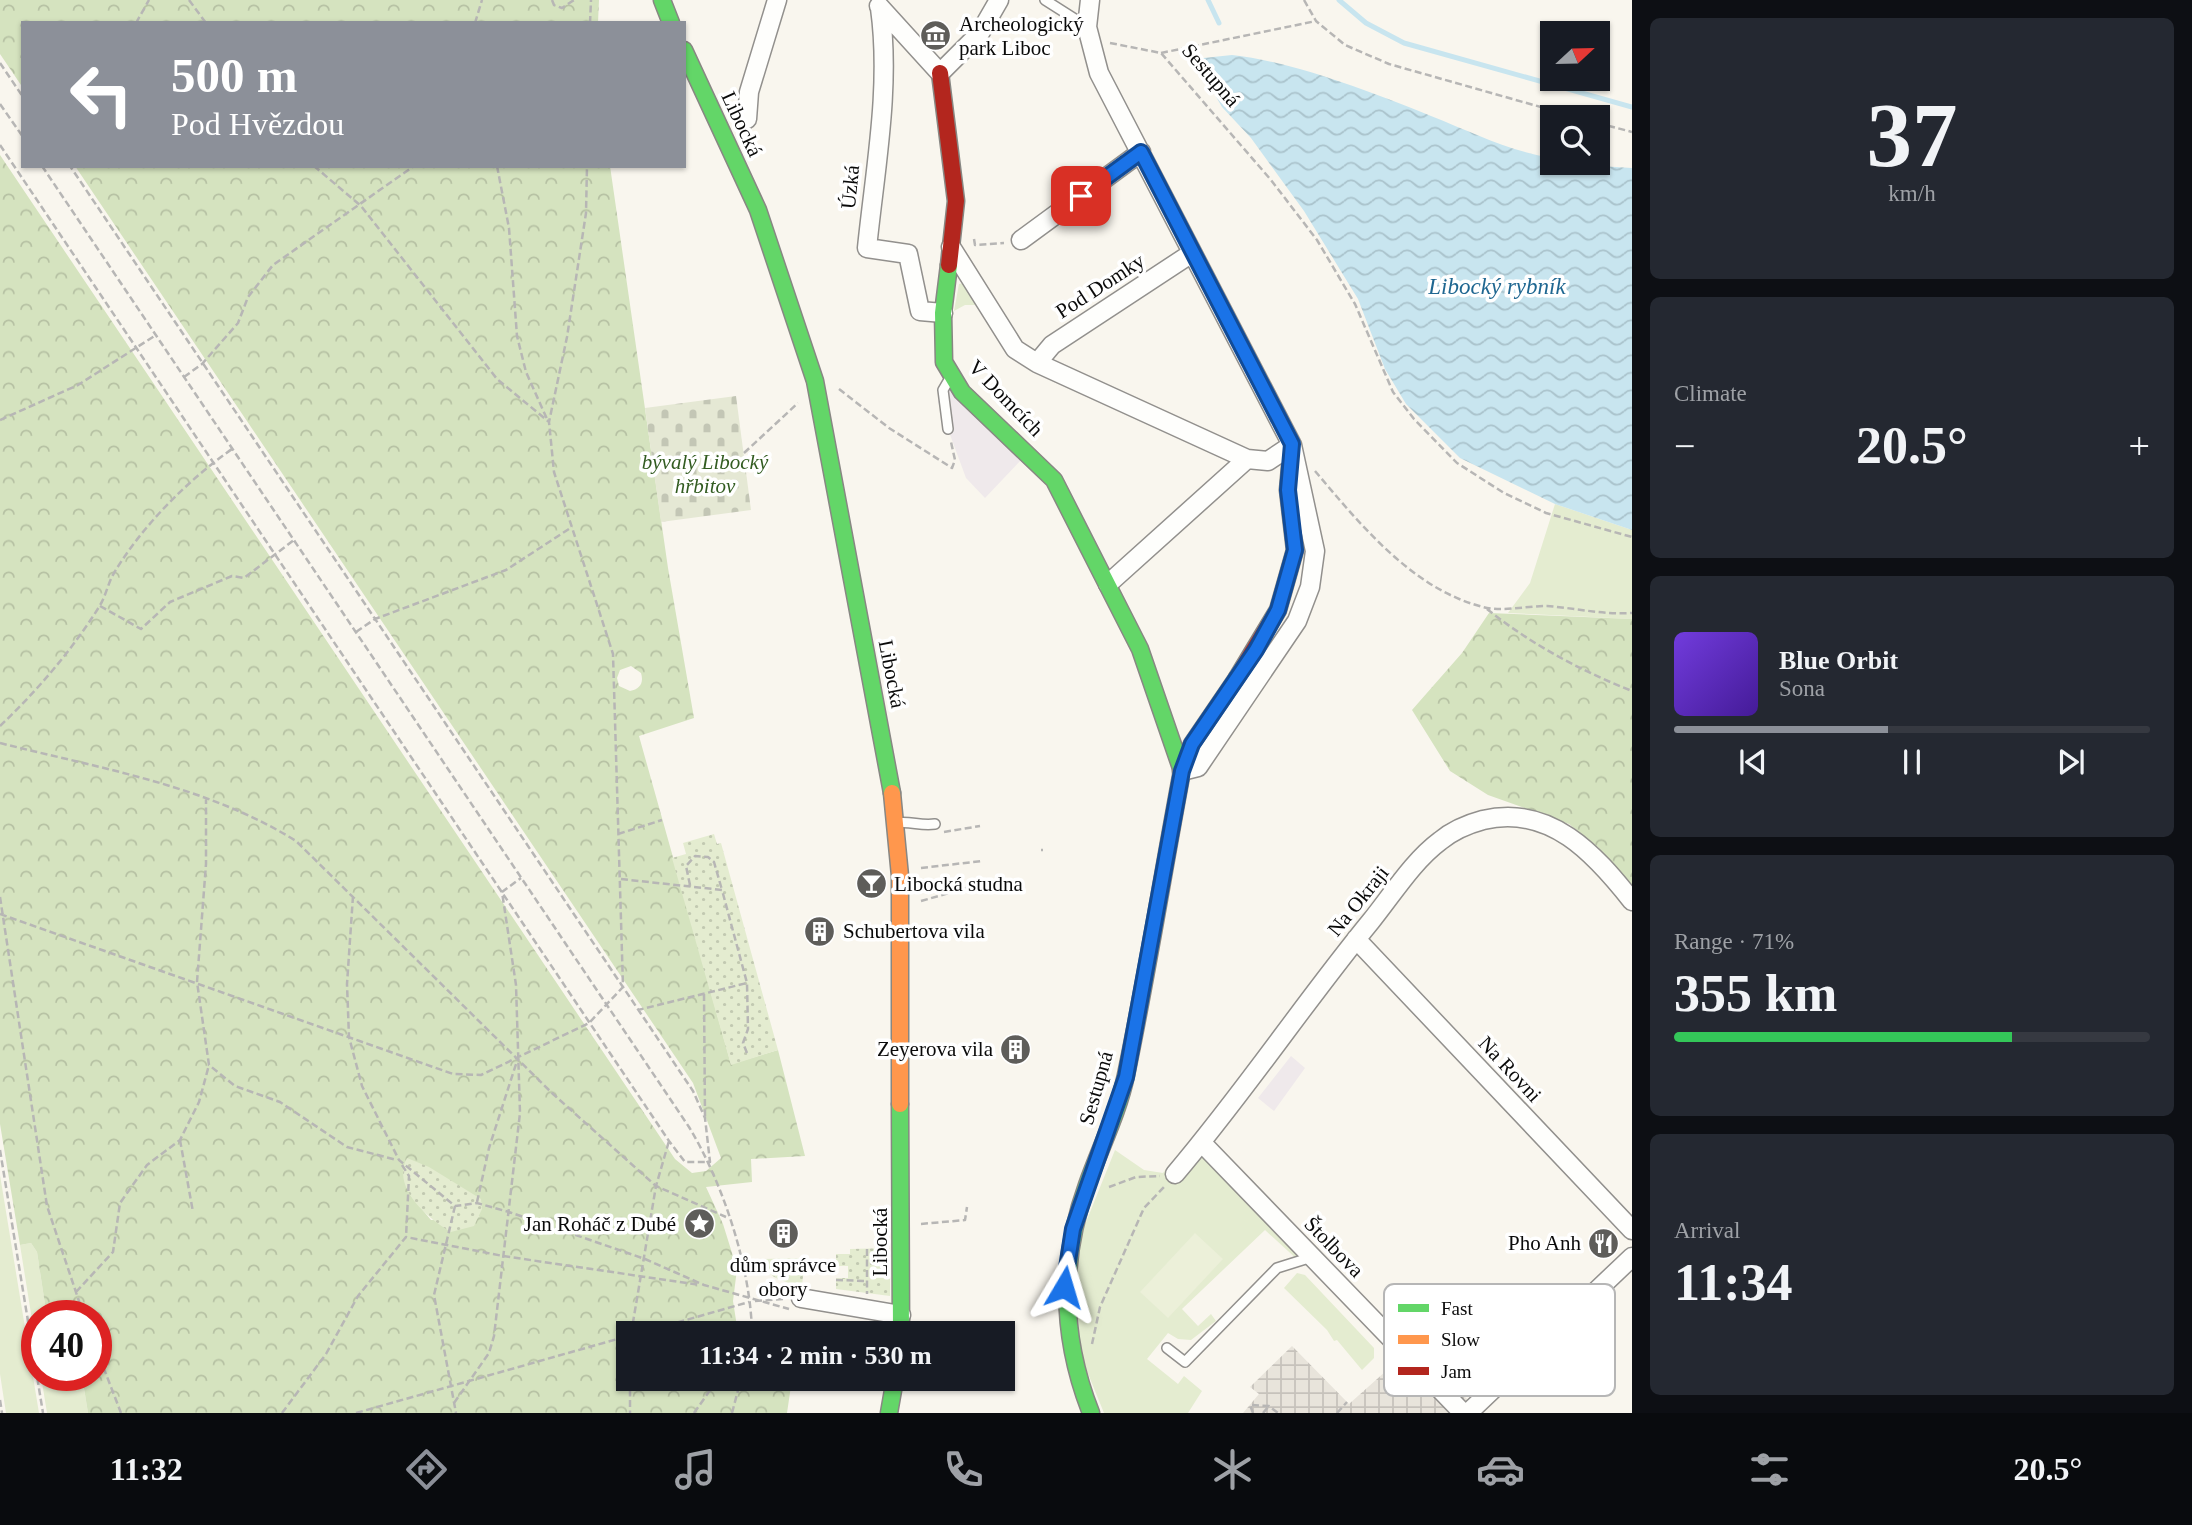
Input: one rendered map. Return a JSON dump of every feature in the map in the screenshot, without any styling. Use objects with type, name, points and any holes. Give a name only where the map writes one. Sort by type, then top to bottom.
[{"type":"street","points":[[662,0],[670,21]]},
{"type":"street","points":[[747,120],[749,92],[777,0]]},
{"type":"street","points":[[879,4],[940,73],[980,33],[999,0]]},
{"type":"street","points":[[1090,0],[1087,27],[1099,73],[1292,444],[1315,551],[1310,587],[1297,621],[1198,768],[1182,771]]},
{"type":"street","name":"Úzká","points":[[879,4],[884,42],[884,80],[867,248],[908,254],[920,311],[943,313]]},
{"type":"street","name":"Libocká","points":[[686,54],[758,210],[815,381],[890,775],[900,876],[901,1321]]},
{"type":"street","name":"V Domcích","points":[[940,73],[956,201],[943,313],[944,362],[962,392],[1054,480],[1140,649],[1182,771]]},
{"type":"street","points":[[1021,240],[1141,152]]},
{"type":"street","points":[[951,247],[1015,349],[1037,363],[1247,459],[1268,461],[1292,444]]},
{"type":"street","name":"Pod Domky","points":[[1037,363],[1052,345],[1192,253]]},
{"type":"street","name":"Sestupná","points":[[1090,1413],[1070,1350],[1064,1308],[1069,1247],[1086,1189],[1126,1077],[1182,771],[1192,744],[1256,650],[1278,610],[1295,550],[1288,490],[1292,444]]},
{"type":"street","points":[[1108,584],[1247,459]]},
{"type":"street","name":"Na Okraji","points":[[1175,1174],[1202,1143],[1356,939],[1438,841],[1485,820],[1518,818],[1536,821],[1566,833],[1592,854],[1632,901]]},
{"type":"street","name":"Na Rovni","points":[[1356,939],[1632,1230]]},
{"type":"street","name":"Štolbova","points":[[1202,1143],[1384,1330]]},
{"type":"street","points":[[1602,1284],[1632,1256]]},
{"type":"street","points":[[800,1305],[901,1315]]},
{"type":"street","points":[[889,1413],[893,1391]]},
{"type":"street","name":"Štolbova","points":[[1449,1396],[1466,1413]]},
{"type":"street","points":[[1466,1413],[1484,1396]]},
{"type":"lane","points":[[1045,0],[1087,27]]},
{"type":"lane","points":[[948,429],[943,390],[951,377]]},
{"type":"lane","points":[[894,823],[913,821],[922,826],[935,824]]},
{"type":"lane","points":[[1167,1348],[1185,1362],[1277,1268],[1312,1257]]},
{"type":"path","points":[[137,21],[149,0]]},
{"type":"path","points":[[189,0],[205,21]]},
{"type":"path","points":[[476,21],[482,0]]},
{"type":"path","points":[[552,0],[554,5],[562,8],[575,0]]},
{"type":"path","points":[[590,21],[591,0]]},
{"type":"path","points":[[1304,0],[1316,21],[1345,46],[1389,64],[1540,107]]},
{"type":"path","points":[[1161,52],[1316,21]]},
{"type":"path","name":"Sestupná","points":[[1087,27],[1106,42],[1161,52],[1271,180],[1317,240],[1354,303],[1378,365],[1393,392],[1414,419],[1457,463],[1539,509],[1632,537]]},
{"type":"path","points":[[0,63],[21,94]]},
{"type":"path","points":[[0,104],[21,135]]},
{"type":"path","points":[[1610,126],[1632,132]]},
{"type":"path","points":[[0,145],[669,1141],[685,1162],[710,1162]]},
{"type":"path","points":[[43,168],[710,1162]]},
{"type":"path","points":[[71,168],[693,1091],[705,1118]]},
{"type":"path","points":[[316,168],[361,205],[497,379],[549,422]]},
{"type":"path","points":[[184,377],[202,364],[237,323],[248,297],[273,265],[411,168]]},
{"type":"path","points":[[497,168],[509,228],[517,336],[526,372],[549,422]]},
{"type":"path","points":[[1,915],[453,1074],[481,1074],[589,1023],[623,987],[612,654],[554,472],[549,422],[567,337],[586,213],[587,168]]},
{"type":"path","points":[[972,232],[975,245],[1021,240]]},
{"type":"path","points":[[0,420],[78,385],[156,335]]},
{"type":"path","points":[[744,453],[808,393],[821,373],[889,428],[952,468],[955,460],[948,429]]},
{"type":"path","points":[[1292,444],[1334,493],[1410,570],[1452,597],[1486,608],[1547,606],[1632,613]]},
{"type":"path","points":[[0,726],[31,697],[100,606],[114,573],[152,524],[212,462],[232,449]]},
{"type":"path","points":[[356,632],[374,619],[506,570],[572,527]]},
{"type":"path","points":[[100,606],[141,629],[170,601],[232,576],[244,578],[294,540]]},
{"type":"path","points":[[1486,608],[1511,628],[1603,680],[1632,691]]},
{"type":"path","points":[[0,743],[206,797],[261,819],[296,841],[553,1094],[656,1186],[728,1217]]},
{"type":"path","points":[[75,1292],[113,1252],[120,1203],[147,1164],[180,1140],[199,1102],[209,1065],[197,982],[206,864],[206,797]]},
{"type":"path","points":[[618,835],[662,820]]},
{"type":"path","points":[[690,886],[686,866],[695,856],[701,855],[714,862],[747,983],[748,1030],[743,1043],[747,1053]]},
{"type":"path","points":[[910,870],[982,861]]},
{"type":"path","points":[[502,892],[521,878]]},
{"type":"path","points":[[621,879],[722,890]]},
{"type":"path","points":[[921,901],[984,883]]},
{"type":"path","points":[[454,1403],[472,1381],[489,1353],[494,1336],[520,1113],[516,985],[502,892]]},
{"type":"path","points":[[282,1413],[326,1354],[358,1296],[405,1237],[409,1176],[362,1086],[349,1037],[347,984],[353,896]]},
{"type":"path","points":[[0,897],[47,1206],[78,1300]]},
{"type":"path","points":[[638,1010],[747,983]]},
{"type":"path","points":[[704,994],[705,1118],[710,1162],[751,1301],[752,1321]]},
{"type":"path","points":[[477,1203],[489,1148],[518,1057]]},
{"type":"path","points":[[209,1065],[235,1086],[280,1102],[325,1129],[347,1147],[399,1160],[455,1206],[477,1203],[509,1212],[645,1259],[704,1285],[751,1301],[800,1305]]},
{"type":"path","points":[[180,1140],[193,1212]]},
{"type":"path","points":[[632,1321],[643,1276],[656,1186],[669,1141]]},
{"type":"path","points":[[0,1150],[43,1413]]},
{"type":"path","points":[[1086,1189],[1094,1193],[1136,1177],[1175,1174]]},
{"type":"path","points":[[1090,1354],[1100,1307],[1144,1208],[1175,1174]]},
{"type":"path","points":[[455,1206],[435,1295],[456,1413]]},
{"type":"path","points":[[911,1225],[965,1220],[967,1207]]},
{"type":"path","points":[[405,1237],[503,1256],[704,1285]]},
{"type":"path","points":[[855,1295],[867,1295],[867,1249]]},
{"type":"path","points":[[836,1280],[867,1281]]},
{"type":"path","points":[[681,1321],[751,1301],[800,1305]]},
{"type":"path","points":[[356,1413],[616,1339]]},
{"type":"path","points":[[112,1390],[121,1413]]},
{"type":"path","points":[[630,1391],[630,1413]]},
{"type":"path","points":[[694,1413],[710,1391]]},
{"type":"path","points":[[732,1413],[738,1391]]},
{"type":"path","points":[[0,1400],[2,1413]]},
{"type":"path","points":[[1337,1413],[1347,1402]]},
{"type":"path","points":[[1253,1413],[1250,1405],[1269,1406],[1278,1413]]},
{"type":"path","points":[[1262,1413],[1269,1406]]},
{"type":"shaded area","points":[[943,379],[1022,459],[985,498],[966,478],[938,402]]},
{"type":"shaded area","points":[[1291,1056],[1305,1068],[1274,1111],[1258,1098]]},
{"type":"shaded area","points":[[1292,1346],[1349,1404],[1384,1373],[1384,1396],[1464,1396],[1481,1413],[1243,1413],[1259,1394],[1250,1387]]},
{"type":"green space","points":[[0,0],[599,0],[598,21],[21,21],[21,85],[0,54]]},
{"type":"green space","points":[[0,155],[675,1159],[692,1173],[706,1171],[721,1158],[693,1083],[76,168],[610,168],[668,568],[694,718],[639,736],[731,1064],[778,1050],[805,1156],[751,1159],[752,1182],[706,1187],[723,1224],[737,1269],[733,1301],[736,1321],[616,1321],[616,1391],[790,1391],[787,1413],[88,1413],[84,1391],[112,1391],[112,1300],[44,1300],[37,1252],[31,1243],[20,1245],[0,1124]],"holes":[[[631,666],[641,673],[639,687],[630,691],[619,686],[617,678],[620,670]],[[411,1196],[480,1217],[431,1220]]]},
{"type":"green space","points":[[964,283],[979,305],[965,305],[954,311],[959,284]]},
{"type":"green space","name":"bývalý Libocký hřbitov","points":[[736,396],[751,510],[661,522],[645,408]]},
{"type":"green space","points":[[1555,504],[1632,530],[1632,619],[1508,613],[1530,583]]},
{"type":"green space","points":[[1489,613],[1632,619],[1632,885],[1598,847],[1569,824],[1488,795],[1450,771],[1412,710],[1462,653]]},
{"type":"green space","points":[[714,834],[717,844],[721,843],[778,1050],[731,1065],[672,858],[686,854],[683,843]]},
{"type":"green space","points":[[1115,1150],[1144,1170],[1163,1173],[1169,1165],[1175,1174],[1198,1158],[1207,1157],[1301,1256],[1300,1262],[1265,1230],[1182,1309],[1198,1326],[1211,1314],[1216,1321],[1191,1340],[1178,1339],[1168,1333],[1147,1359],[1178,1384],[1184,1376],[1202,1391],[1188,1413],[1104,1413],[1078,1349],[1074,1252]]},
{"type":"green space","points":[[407,1158],[429,1167],[481,1199],[482,1209],[474,1226],[451,1232],[432,1219],[414,1201],[404,1180],[403,1169]]},
{"type":"green space","points":[[0,1175],[21,1303],[21,1391],[35,1391],[39,1413],[6,1413],[0,1374]]},
{"type":"green space","points":[[1195,1233],[1223,1259],[1168,1318],[1140,1292]]},
{"type":"green space","points":[[31,1243],[37,1252],[44,1300],[29,1300],[20,1245]]},
{"type":"green space","points":[[890,1248],[890,1296],[836,1289],[836,1278],[848,1278],[848,1266],[836,1266],[836,1254],[850,1254],[850,1249]]},
{"type":"green space","points":[[805,1258],[802,1286],[772,1275],[761,1259]]},
{"type":"green space","points":[[1297,1273],[1305,1275],[1374,1348],[1374,1358],[1362,1370],[1337,1340],[1334,1341],[1327,1330],[1284,1288]]},
{"type":"green space","points":[[43,1391],[84,1391],[88,1413],[47,1413]]},
{"type":"water","name":"Libocký rybník","points":[[1232,55],[1281,64],[1333,79],[1505,146],[1540,156],[1540,175],[1610,175],[1610,167],[1632,168],[1632,530],[1555,504],[1460,458],[1406,404],[1385,369],[1358,299],[1304,211],[1251,138],[1222,107],[1194,59]]},
{"type":"waterway","points":[[1208,0],[1219,23]]},
{"type":"waterway","points":[[1339,0],[1366,23],[1404,43],[1632,107]]},
{"type":"traffic: fast","points":[[662,0],[670,21]]},
{"type":"traffic: fast","points":[[686,54],[758,210],[815,381],[892,793]]},
{"type":"traffic: fast","points":[[949,265],[943,313],[944,362],[962,392],[1054,480],[1140,649],[1182,771]]},
{"type":"traffic: fast","points":[[1091,1413],[1081,1385],[1069,1328],[1067,1299],[1072,1242],[1087,1185],[1123,1089],[1182,771],[1192,744],[1237,678]]},
{"type":"traffic: fast","points":[[900,1104],[901,1321]]},
{"type":"traffic: fast","points":[[889,1413],[893,1391]]},
{"type":"traffic: slow","points":[[892,793],[900,876],[900,1104]]},
{"type":"traffic: jam","points":[[940,73],[956,201],[949,265]]},
{"type":"traffic: jam","points":[[1237,678],[1278,610],[1295,550],[1288,490],[1292,445]]},
{"type":"place","name":"Archeologický park Liboc","points":[[936,36]]},
{"type":"place","name":"Libocká studna","points":[[871,884]]},
{"type":"place","name":"Schubertova vila","points":[[820,931]]},
{"type":"place","name":"Zeyerova vila","points":[[1016,1049]]},
{"type":"place","name":"Jan Roháč z Dubé","points":[[699,1224]]},
{"type":"place","name":"dům správce obory","points":[[783,1233]]},
{"type":"place","name":"Pho Anh","points":[[1604,1243]]},
{"type":"route","points":[[1064,1287],[1073,1229],[1126,1077],[1178,806],[1182,771],[1192,744],[1256,650],[1278,610],[1295,550],[1288,490],[1292,444],[1141,152],[1081,196]]}]
